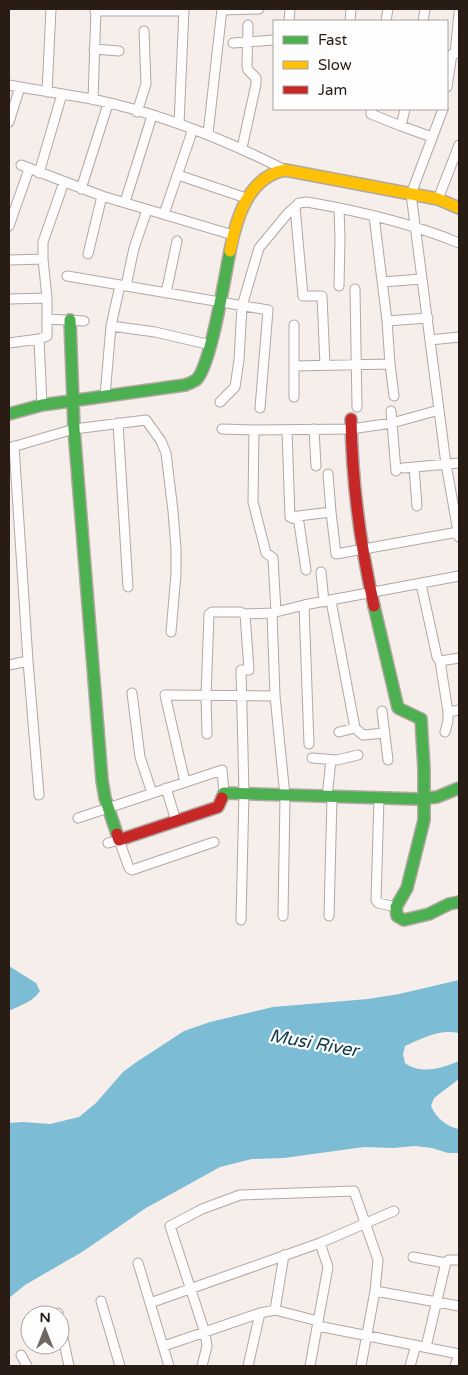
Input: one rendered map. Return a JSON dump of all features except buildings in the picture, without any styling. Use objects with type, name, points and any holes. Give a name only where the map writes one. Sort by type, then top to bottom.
[{"type":"street","points":[[48,92],[51,9]]},
{"type":"street","points":[[208,134],[222,10],[259,9]]},
{"type":"street","points":[[93,100],[96,10],[184,10],[179,124]]},
{"type":"street","points":[[448,82],[459,13]]},
{"type":"street","points":[[242,148],[256,84],[256,78],[248,70],[247,66],[248,25]]},
{"type":"street","points":[[137,112],[146,84],[144,30]]},
{"type":"street","points":[[234,43],[273,40]]},
{"type":"street","points":[[94,49],[119,51]]},
{"type":"street","points":[[9,86],[93,100],[179,124],[242,148],[285,170],[412,198],[438,199],[459,208]]},
{"type":"street","points":[[9,122],[20,87]]},
{"type":"street","points":[[39,174],[62,94]]},
{"type":"street","points":[[80,189],[108,104]]},
{"type":"street","points":[[371,110],[371,114],[432,137]]},
{"type":"street","points":[[401,126],[405,110]]},
{"type":"street","points":[[328,474],[336,554],[459,534],[446,464],[412,198],[443,110]]},
{"type":"street","points":[[125,202],[152,116]]},
{"type":"street","points":[[164,214],[193,129]]},
{"type":"street","points":[[438,199],[459,145]]},
{"type":"street","points":[[9,226],[25,167],[80,189],[233,235]]},
{"type":"street","points":[[9,414],[42,405],[72,406],[105,396],[192,383],[196,380],[203,368],[222,303],[233,235],[239,214],[246,198],[266,177],[274,172],[285,170]]},
{"type":"street","points":[[178,175],[246,198]]},
{"type":"street","points":[[9,343],[48,336],[48,298],[43,242],[64,182]]},
{"type":"street","points":[[88,254],[102,196]]},
{"type":"street","points":[[220,402],[235,387],[237,377],[239,306],[259,248],[276,226],[299,203],[307,202],[414,222],[459,243]]},
{"type":"street","points":[[295,207],[303,296],[322,296],[325,365]]},
{"type":"street","points":[[339,208],[339,286]]},
{"type":"street","points":[[105,396],[111,326],[147,210]]},
{"type":"street","points":[[374,216],[394,396]]},
{"type":"street","points":[[166,293],[177,241]]},
{"type":"street","points":[[9,260],[43,258]]},
{"type":"street","points":[[67,276],[268,310],[260,408]]},
{"type":"street","points":[[382,282],[422,280]]},
{"type":"street","points":[[355,289],[356,407]]},
{"type":"street","points":[[9,300],[48,298]]},
{"type":"street","points":[[386,321],[428,318]]},
{"type":"street","points":[[48,319],[84,321]]},
{"type":"street","points":[[70,320],[72,406],[102,780],[114,841],[132,870],[214,842]]},
{"type":"street","points":[[294,325],[294,398]]},
{"type":"street","points":[[111,326],[154,332],[210,345]]},
{"type":"street","points":[[430,340],[459,337]]},
{"type":"street","points":[[39,339],[42,405]]},
{"type":"street","points":[[294,366],[390,364]]},
{"type":"street","points":[[222,429],[287,430],[314,429],[351,424],[392,423],[439,410]]},
{"type":"street","points":[[391,411],[399,470],[459,463]]},
{"type":"street","points":[[39,795],[11,447],[74,426],[118,424],[146,420],[161,441],[166,453],[176,549],[176,574],[171,632]]},
{"type":"street","points":[[118,424],[128,587]]},
{"type":"street","points":[[351,424],[354,496],[362,550],[398,708],[420,719],[424,769],[423,828],[407,888],[396,906],[397,916],[404,920],[429,914],[449,904],[459,902]]},
{"type":"street","points":[[314,429],[316,466]]},
{"type":"street","points":[[254,430],[253,502],[266,553],[273,558],[275,696],[285,796],[283,916]]},
{"type":"street","points":[[287,430],[290,517]]},
{"type":"street","points":[[414,467],[417,506]]},
{"type":"street","points":[[290,517],[331,512]]},
{"type":"street","points":[[290,517],[298,520],[300,523],[306,570]]},
{"type":"street","points":[[321,572],[355,728],[363,735],[385,733]]},
{"type":"street","points":[[207,734],[206,696],[209,614],[212,612],[274,613],[304,605],[459,576]]},
{"type":"street","points":[[421,584],[437,658],[440,661],[448,712],[445,732]]},
{"type":"street","points":[[304,605],[310,744]]},
{"type":"street","points":[[240,920],[244,793],[241,670],[249,670],[245,614]]},
{"type":"street","points":[[440,661],[459,658]]},
{"type":"street","points":[[9,665],[28,661]]},
{"type":"street","points":[[132,693],[140,757],[152,793]]},
{"type":"street","points":[[185,782],[165,695],[275,696]]},
{"type":"street","points":[[448,712],[459,710]]},
{"type":"street","points":[[382,711],[388,760]]},
{"type":"street","points":[[339,732],[355,728]]},
{"type":"street","points":[[312,758],[331,760],[358,755]]},
{"type":"street","points":[[329,916],[331,760]]},
{"type":"street","points":[[78,818],[222,770],[224,793],[218,807],[114,841]]},
{"type":"street","points":[[166,788],[176,821]]},
{"type":"street","points":[[224,793],[424,799],[437,798],[459,788]]},
{"type":"street","points":[[379,798],[376,900],[378,903],[396,906]]},
{"type":"street","points":[[202,1366],[206,1346],[205,1333],[170,1226],[202,1209],[240,1195],[354,1191],[378,1260],[375,1291],[361,1366]]},
{"type":"street","points":[[150,1303],[320,1243],[394,1211]]},
{"type":"street","points":[[310,1366],[328,1267],[320,1243]]},
{"type":"street","points":[[275,1310],[284,1255]]},
{"type":"street","points":[[413,1257],[446,1264]]},
{"type":"street","points":[[426,1347],[446,1264],[449,1260],[459,1260]]},
{"type":"street","points":[[138,1264],[164,1346],[168,1366]]},
{"type":"street","points":[[375,1291],[459,1306]]},
{"type":"street","points":[[101,1301],[120,1366]]},
{"type":"street","points":[[164,1346],[260,1313],[275,1310],[318,1324],[459,1354],[456,1366]]},
{"type":"street","points":[[248,1366],[260,1313]]},
{"type":"street","points":[[410,1366],[416,1345]]},
{"type":"street","points":[[20,1355],[27,1366]]},
{"type":"water","points":[[9,966],[36,983],[40,991],[30,1000],[9,1011]]},
{"type":"water","name":"Musi River","points":[[459,980],[459,1033],[445,1032],[425,1037],[405,1046],[403,1054],[405,1063],[418,1069],[439,1068],[459,1061],[459,1079],[434,1098],[431,1106],[442,1121],[459,1129],[459,1153],[448,1153],[432,1148],[415,1146],[393,1148],[364,1147],[284,1158],[252,1159],[220,1167],[146,1208],[82,1252],[25,1285],[9,1298],[9,1123],[50,1124],[79,1117],[96,1103],[123,1072],[135,1063],[184,1031],[210,1022],[273,1007],[368,999]]},
{"type":"traffic: fast","points":[[9,414],[42,405],[185,385],[196,380],[202,372],[212,340],[230,251]]},
{"type":"traffic: fast","points":[[70,320],[74,429],[102,780],[105,798],[117,834]]},
{"type":"traffic: fast","points":[[374,606],[398,708],[421,719],[424,769],[424,820],[407,888],[396,907],[397,916],[404,920],[429,914],[449,904],[459,902]]},
{"type":"traffic: fast","points":[[222,798],[224,793],[418,799],[437,797],[459,788]]},
{"type":"traffic: slow","points":[[230,251],[240,213],[253,190],[272,174],[285,170],[438,199],[459,208]]},
{"type":"traffic: jam","points":[[351,419],[358,513],[374,606]]},
{"type":"traffic: jam","points":[[117,834],[119,840],[218,807],[222,798]]}]
